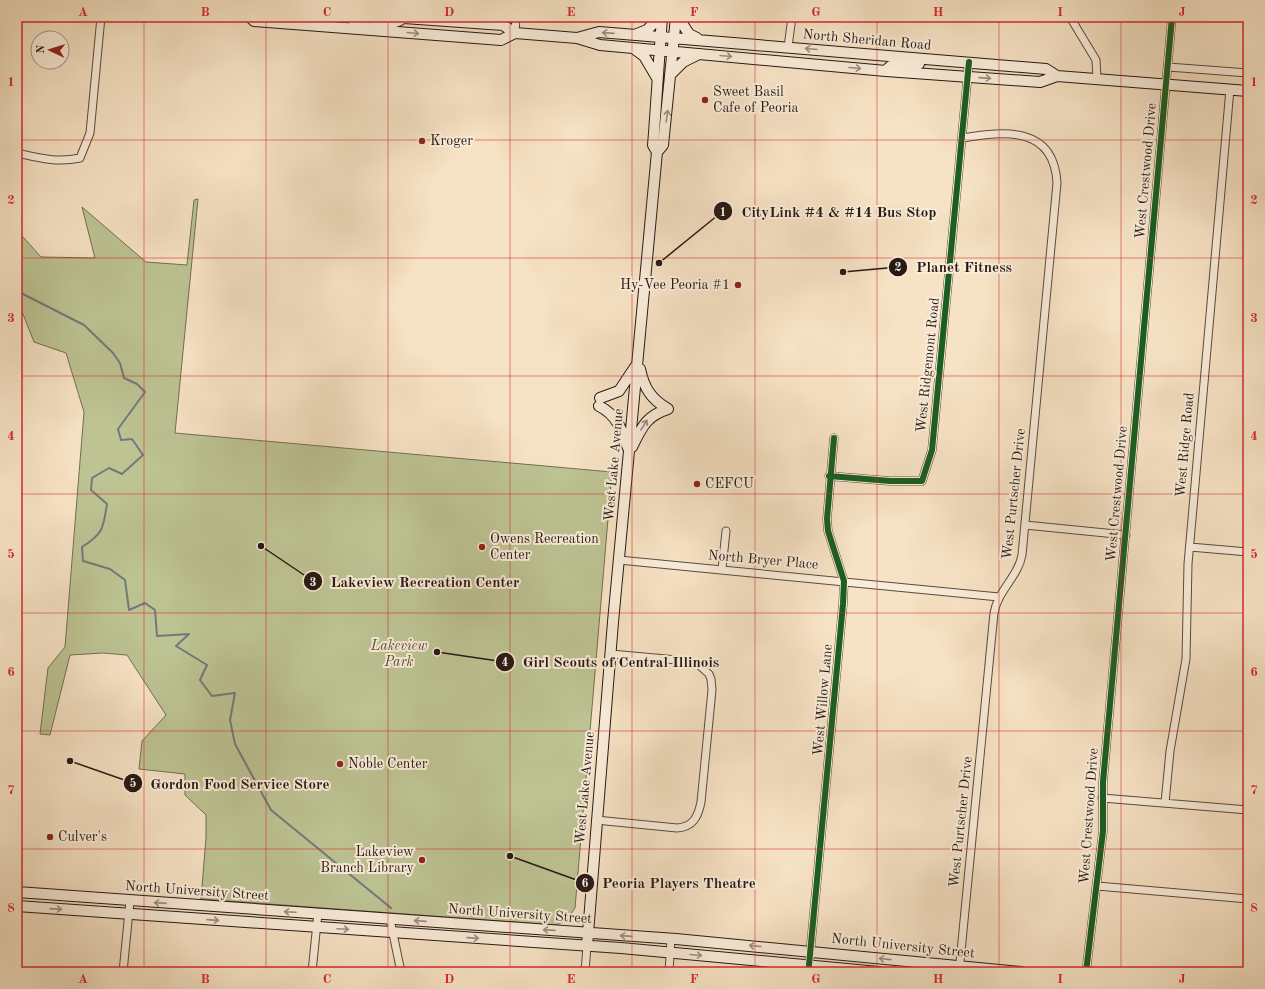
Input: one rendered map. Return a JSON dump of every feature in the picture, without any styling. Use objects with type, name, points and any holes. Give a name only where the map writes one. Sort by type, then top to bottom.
[{"type":"main road","name":"North Sheridan Road","points":[[250,17],[254,21],[501,40],[515,33]]},
{"type":"main road","points":[[348,17],[363,24],[367,29],[372,25],[390,24],[404,18]]},
{"type":"main road","name":"North Sheridan Road","points":[[390,17],[503,25],[515,33],[577,38],[600,45],[886,71],[1040,82],[1057,76],[1248,90]]},
{"type":"main road","points":[[636,35],[647,30],[661,17]]},
{"type":"main road","name":"West Lake Avenue","points":[[587,946],[596,820],[657,152],[653,145],[661,17]]},
{"type":"main road","points":[[677,17],[689,34],[701,40]]},
{"type":"main road","name":"West Lake Avenue","points":[[657,152],[663,145],[677,17]]},
{"type":"main road","name":"North Sheridan Road","points":[[577,38],[599,32],[701,40],[1046,69],[1057,76]]},
{"type":"main road","points":[[754,59],[766,54],[785,54],[788,47]]},
{"type":"main road","points":[[633,48],[644,56],[657,78]]},
{"type":"main road","points":[[835,51],[853,59],[875,61],[883,65],[886,71]]},
{"type":"main road","points":[[671,74],[683,62],[699,54]]},
{"type":"main road","points":[[886,71],[889,66],[894,64],[917,64],[936,60]]},
{"type":"main road","points":[[630,452],[622,429],[614,416],[600,402],[619,391],[629,378],[638,361]]},
{"type":"main road","points":[[630,452],[646,421],[654,414],[668,409],[657,403],[648,393],[642,380],[638,361]]},
{"type":"main road","name":"North University Street","points":[[17,892],[671,939],[810,951],[934,968],[1021,972]]},
{"type":"main road","name":"North University Street","points":[[17,906],[670,952],[879,972]]},
{"type":"street","points":[[17,153],[46,160],[66,161],[80,158],[90,133],[101,17]]},
{"type":"street","points":[[515,33],[516,17]]},
{"type":"street","points":[[788,47],[792,17]]},
{"type":"street","points":[[1070,17],[1096,60],[1097,79]]},
{"type":"street","name":"West Crestwood Drive","points":[[1086,972],[1097,886],[1102,831],[1102,798],[1172,17]]},
{"type":"street","name":"West Ridgemont Road","points":[[830,476],[890,481],[922,481],[932,450],[963,138],[969,62]]},
{"type":"street","points":[[1168,67],[1248,73]]},
{"type":"street","name":"West Ridge Road","points":[[1164,803],[1170,751],[1185,670],[1190,547],[1230,89]]},
{"type":"street","name":"West Purtscher Drive","points":[[959,969],[994,613],[999,598],[1020,565],[1025,525],[1057,177],[1052,161],[1047,152],[1030,138],[1010,133],[963,138]]},
{"type":"street","name":"West Willow Lane","points":[[809,965],[841,638],[844,581],[827,525],[834,438]]},
{"type":"street","points":[[1025,525],[1126,535]]},
{"type":"street","points":[[722,569],[726,531]]},
{"type":"street","points":[[1190,547],[1248,552]]},
{"type":"street","name":"North Bryer Place","points":[[620,560],[844,581],[999,598]]},
{"type":"street","points":[[596,820],[677,828],[687,826],[693,822],[698,814],[701,802],[710,708],[712,680],[699,664],[682,660],[611,654]]},
{"type":"street","points":[[1102,798],[1248,810]]},
{"type":"street","points":[[1097,886],[1248,899]]},
{"type":"street","points":[[123,972],[130,901]]},
{"type":"street","points":[[312,972],[318,914]]},
{"type":"street","points":[[390,918],[401,972]]},
{"type":"street","points":[[669,972],[671,939]]},
{"type":"street","name":"West Lake Avenue","points":[[585,972],[587,946]]},
{"type":"green space","name":"Lakeview Park","points":[[198,199],[175,433],[612,472],[575,908],[565,921],[555,925],[201,899],[206,838],[206,815],[185,795],[185,774],[139,769],[142,741],[166,715],[127,655],[103,653],[70,655],[50,735],[40,734],[48,668],[65,647],[84,412],[66,353],[34,342],[21,309],[17,308],[17,234],[22,236],[41,257],[95,258],[82,207],[146,262],[187,265],[194,200]]},
{"type":"waterway","points":[[17,291],[84,325],[113,353],[120,363],[124,378],[137,384],[145,392],[118,429],[121,440],[132,439],[143,455],[122,474],[109,468],[92,478],[91,490],[107,504],[103,524],[99,534],[82,547],[83,561],[110,569],[125,580],[129,610],[145,603],[155,610],[157,636],[189,634],[176,646],[207,665],[200,680],[212,696],[235,693],[230,720],[235,744],[271,810],[391,908]]},
{"type":"cycle path","points":[[1086,972],[1103,831],[1103,782],[1172,17]]},
{"type":"cycle path","points":[[829,476],[890,481],[922,481],[932,450],[969,62]]},
{"type":"cycle path","points":[[809,965],[843,604],[844,581],[828,531],[827,519],[834,438]]},
{"type":"place","name":"Sweet Basil Cafe of Peoria","points":[[705,100]]},
{"type":"place","name":"Kroger","points":[[422,141]]},
{"type":"place","name":"CityLink #4 & #14 Bus Stop","points":[[659,263]]},
{"type":"place","name":"Planet Fitness","points":[[843,272]]},
{"type":"place","name":"Hy-Vee Peoria #1","points":[[738,285]]},
{"type":"place","name":"CEFCU","points":[[697,484]]},
{"type":"place","name":"Lakeview Recreation Center","points":[[261,546]]},
{"type":"place","name":"Owens Recreation Center","points":[[482,547]]},
{"type":"place","name":"Girl Scouts of Central Illinois","points":[[437,652]]},
{"type":"place","name":"Gordon Food Service Store","points":[[70,761]]},
{"type":"place","name":"Noble Center","points":[[340,764]]},
{"type":"place","name":"Culver's","points":[[50,837]]},
{"type":"place","name":"Peoria Players Theatre","points":[[510,856]]},
{"type":"place","name":"Lakeview Branch Library","points":[[422,860]]}]
